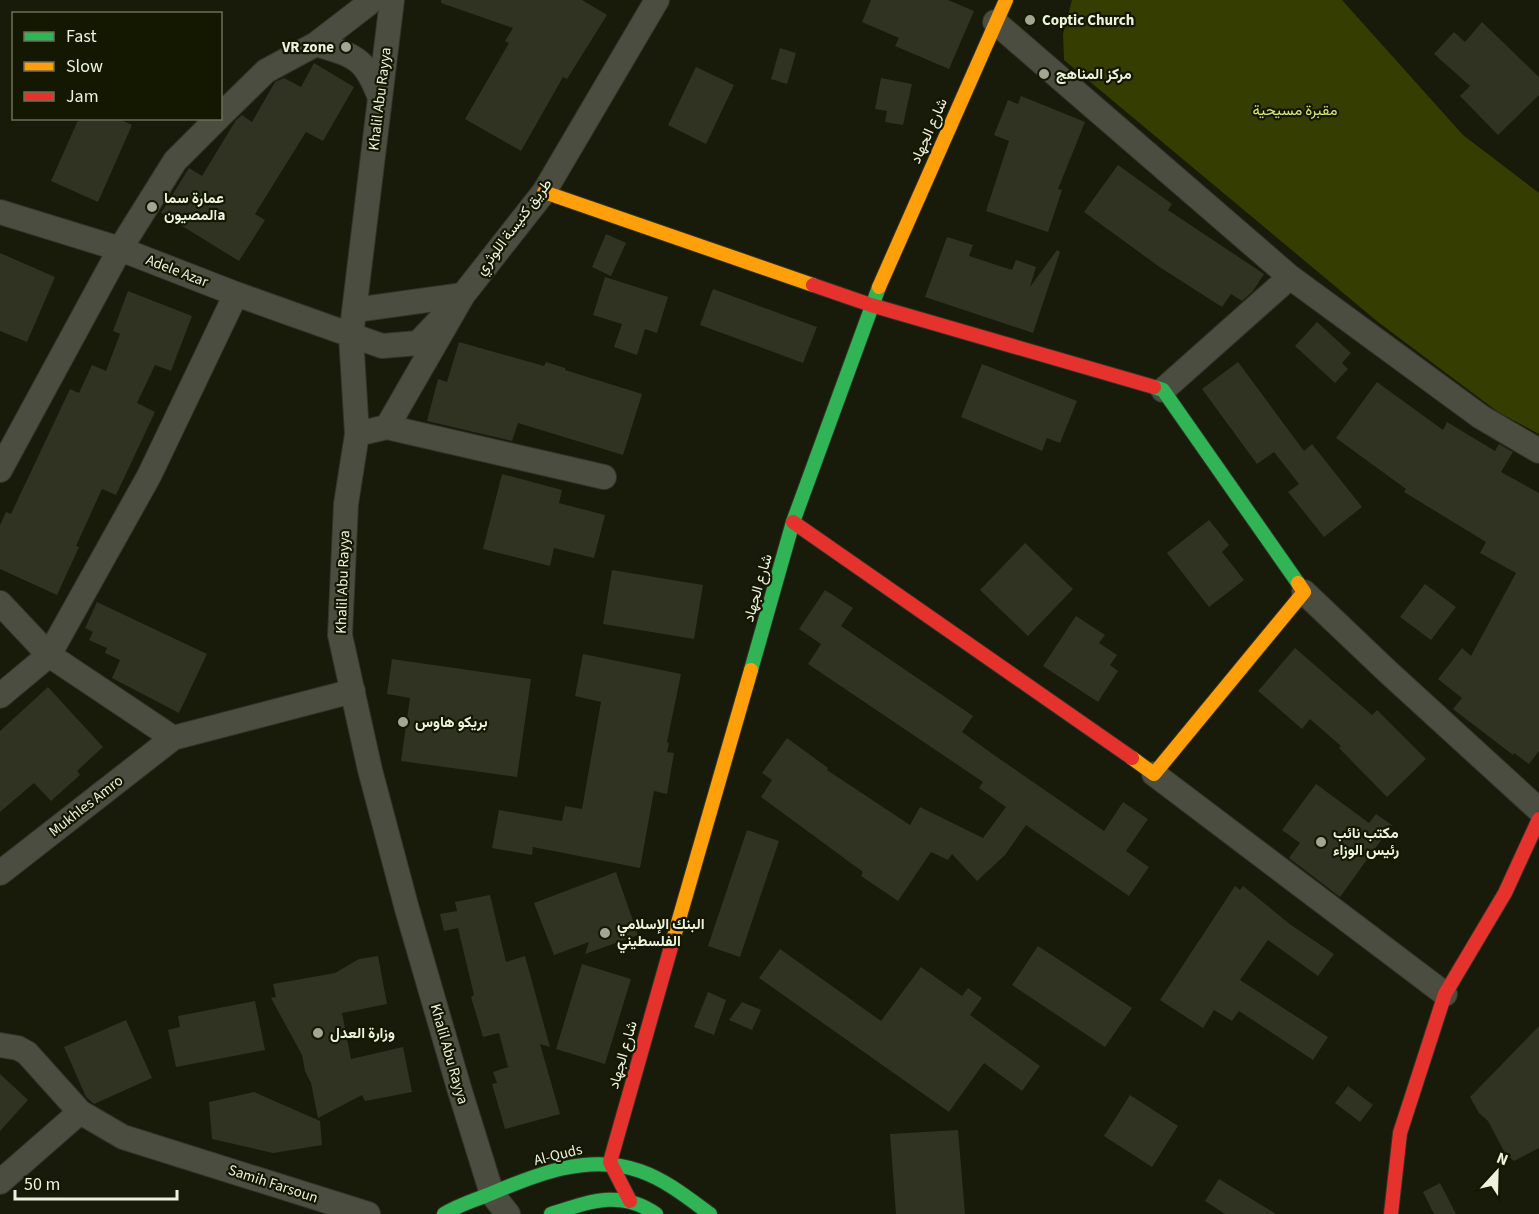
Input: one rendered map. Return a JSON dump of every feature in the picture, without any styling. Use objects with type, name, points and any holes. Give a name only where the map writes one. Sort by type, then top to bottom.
[{"type":"street","points":[[222,114],[266,71],[316,44],[368,4],[369,0]]},
{"type":"street","name":"Khalil Abu Rayya","points":[[392,0],[351,336],[357,434],[346,504],[340,635],[370,770],[407,909],[492,1194],[508,1214]]},
{"type":"street","name":"طريق كنيسة اللوثري","points":[[387,427],[463,295],[544,192],[657,0]]},
{"type":"street","name":"شارع الجهاد","points":[[610,1162],[794,522],[872,305],[1006,0]]},
{"type":"street","points":[[995,22],[1290,277],[1481,417],[1539,451]]},
{"type":"street","points":[[316,44],[350,54],[370,73],[380,98]]},
{"type":"street","points":[[0,470],[120,249],[175,161],[216,120]]},
{"type":"street","points":[[544,192],[872,305],[1163,390],[1304,592],[1539,810]]},
{"type":"street","name":"Adele Azar","points":[[0,212],[120,249],[236,294],[382,346],[418,343],[463,295]]},
{"type":"street","points":[[1163,390],[1290,277]]},
{"type":"street","points":[[0,696],[50,655],[150,476],[236,294]]},
{"type":"street","points":[[355,310],[463,295]]},
{"type":"street","points":[[357,434],[387,427],[604,477]]},
{"type":"street","points":[[794,522],[1154,774],[1445,994]]},
{"type":"street","points":[[1154,774],[1304,592]]},
{"type":"street","points":[[0,603],[50,655],[173,738],[352,691]]},
{"type":"street","name":"Mukhles Amro","points":[[0,873],[173,738]]},
{"type":"street","points":[[1391,1214],[1400,1133],[1445,994],[1505,893],[1539,819]]},
{"type":"street","name":"Samih Farsoun","points":[[0,1045],[18,1048],[27,1053],[80,1112],[123,1137],[368,1214]]},
{"type":"street","points":[[0,1182],[80,1112]]},
{"type":"street","points":[[610,1162],[630,1201]]},
{"type":"street","name":"Al-Quds","points":[[444,1214],[557,1169],[582,1163],[610,1162],[638,1170],[662,1181],[710,1214]]},
{"type":"street","points":[[551,1214],[600,1200],[621,1199],[656,1214]]},
{"type":"green space","name":"مقبرة مسيحية","points":[[1072,0],[1342,0],[1463,135],[1539,193],[1539,434],[1498,412],[1378,322],[1064,60],[1063,34]]},
{"type":"building","points":[[441,0],[582,0],[607,15],[567,79],[563,77],[521,151],[465,119],[509,43],[505,41],[513,28],[441,3]]},
{"type":"building","points":[[871,0],[948,0],[974,11],[949,69],[895,46],[899,38],[862,22]]},
{"type":"building","points":[[1482,22],[1539,77],[1539,95],[1498,135],[1460,96],[1470,86],[1434,54],[1454,32],[1465,42]]},
{"type":"building","points":[[780,48],[796,53],[787,84],[771,79]]},
{"type":"building","points":[[314,63],[354,87],[323,141],[306,132],[255,214],[265,220],[239,261],[161,213],[189,168],[202,176],[236,120],[242,115],[252,122],[275,82],[284,78],[301,87]]},
{"type":"building","points":[[696,67],[734,85],[706,144],[668,125]]},
{"type":"building","points":[[881,78],[912,84],[903,125],[885,122],[887,111],[875,109]]},
{"type":"building","points":[[1021,96],[1085,122],[1058,189],[1062,190],[1048,232],[986,211],[1009,141],[994,135],[1008,100],[1018,104]]},
{"type":"building","points":[[78,120],[121,120],[132,125],[98,202],[51,181]]},
{"type":"building","points":[[1118,165],[1172,204],[1168,210],[1264,274],[1253,291],[1242,301],[1231,294],[1222,307],[1161,268],[1084,212]]},
{"type":"building","points":[[606,234],[626,243],[611,276],[592,267]]},
{"type":"building","points":[[947,237],[973,245],[969,256],[1012,270],[1016,260],[1036,267],[1030,287],[1057,250],[1060,252],[1033,333],[925,297]]},
{"type":"building","points":[[0,253],[55,277],[27,342],[0,331]]},
{"type":"building","points":[[605,277],[668,297],[657,333],[645,329],[637,355],[614,347],[622,324],[593,315]]},
{"type":"building","points":[[713,289],[817,327],[803,363],[700,325]]},
{"type":"building","points":[[128,291],[192,316],[171,371],[155,365],[137,403],[155,412],[116,495],[102,489],[57,595],[0,569],[0,525],[6,512],[11,514],[70,389],[79,393],[92,365],[106,371],[120,334],[113,331]]},
{"type":"building","points":[[1317,322],[1351,353],[1342,363],[1348,369],[1335,383],[1295,346]]},
{"type":"building","points":[[459,342],[544,366],[546,362],[642,394],[623,455],[518,423],[512,441],[427,421],[438,379],[447,382]]},
{"type":"building","points":[[1238,362],[1304,451],[1312,444],[1362,507],[1324,537],[1288,492],[1299,484],[1274,452],[1257,464],[1202,389]]},
{"type":"building","points":[[982,364],[1077,401],[1060,443],[1047,438],[1042,451],[961,417]]},
{"type":"building","points":[[1377,382],[1443,430],[1447,422],[1495,451],[1499,444],[1513,452],[1501,472],[1539,493],[1539,751],[1529,764],[1514,753],[1513,755],[1453,709],[1462,698],[1438,679],[1462,648],[1471,656],[1516,573],[1480,553],[1486,542],[1404,492],[1406,489],[1336,438]]},
{"type":"building","points":[[502,474],[562,490],[559,503],[605,515],[594,558],[554,548],[550,566],[483,549]]},
{"type":"building","points":[[1209,520],[1229,545],[1222,552],[1244,580],[1209,607],[1167,553]]},
{"type":"building","points":[[1025,543],[1073,589],[1028,636],[980,590]]},
{"type":"building","points":[[612,570],[703,585],[694,639],[603,624]]},
{"type":"building","points":[[1425,584],[1456,607],[1431,640],[1400,617]]},
{"type":"building","points":[[825,590],[853,608],[841,626],[973,716],[962,732],[994,755],[1104,831],[1123,802],[1148,819],[1126,851],[1149,867],[1129,896],[1026,825],[1005,855],[977,881],[952,854],[948,860],[931,852],[898,901],[861,876],[863,872],[761,797],[772,780],[762,773],[787,738],[828,768],[827,770],[910,825],[920,807],[983,838],[1006,807],[979,788],[983,782],[808,664],[821,644],[799,629]]},
{"type":"building","points":[[97,602],[207,654],[179,713],[112,678],[120,660],[105,653],[107,648],[89,640],[93,632],[85,628]]},
{"type":"building","points":[[1076,616],[1105,635],[1099,643],[1117,655],[1110,665],[1118,671],[1098,702],[1043,666]]},
{"type":"building","points":[[1295,648],[1372,715],[1377,710],[1426,759],[1387,797],[1339,748],[1341,746],[1310,719],[1302,729],[1258,691]]},
{"type":"building","points":[[583,654],[681,674],[667,742],[669,743],[667,752],[674,753],[667,794],[654,791],[640,868],[533,847],[532,855],[492,848],[499,810],[562,821],[565,806],[582,809],[601,702],[575,696]]},
{"type":"building","points":[[392,659],[531,679],[517,777],[401,761],[410,698],[387,694]]},
{"type":"building","points":[[48,687],[103,747],[77,771],[80,775],[51,801],[34,783],[0,812],[0,731]]},
{"type":"building","points":[[1316,784],[1369,823],[1376,814],[1392,825],[1340,897],[1289,858],[1300,843],[1282,830]]},
{"type":"building","points":[[747,830],[779,841],[740,957],[708,946]]},
{"type":"building","points":[[616,872],[638,935],[585,954],[589,942],[554,955],[534,903]]},
{"type":"building","points":[[1235,886],[1240,890],[1243,886],[1291,925],[1334,954],[1318,976],[1268,940],[1240,980],[1328,1037],[1313,1060],[1239,1011],[1232,1021],[1214,1010],[1203,1028],[1160,1000]]},
{"type":"building","points":[[490,895],[506,962],[525,956],[550,1047],[540,1044],[560,1114],[505,1129],[492,1084],[497,1083],[493,1072],[508,1067],[499,1033],[483,1037],[471,997],[474,995],[458,928],[444,931],[440,914],[457,911],[455,902]]},
{"type":"building","points":[[1038,946],[1132,1008],[1105,1047],[1012,985]]},
{"type":"building","points":[[780,949],[881,1021],[921,967],[962,996],[968,988],[982,998],[970,1015],[1040,1066],[1022,1091],[984,1063],[949,1112],[759,978]]},
{"type":"building","name":"وزارة العدل","points":[[378,956],[387,1004],[342,1013],[351,1059],[403,1047],[412,1092],[365,1101],[362,1095],[318,1118],[311,1083],[305,1071],[302,1055],[271,998],[276,997],[273,984],[335,973],[359,959]]},
{"type":"building","points":[[582,964],[631,979],[605,1064],[556,1049]]},
{"type":"building","points":[[708,992],[726,1000],[714,1035],[694,1027]]},
{"type":"building","points":[[255,1001],[265,1050],[176,1067],[168,1030],[180,1027],[178,1016]]},
{"type":"building","points":[[742,1002],[761,1010],[752,1030],[729,1020]]},
{"type":"building","points":[[126,1020],[152,1078],[94,1104],[86,1097],[64,1047]]},
{"type":"building","points":[[1539,1026],[1539,1148],[1514,1161],[1505,1153],[1488,1121],[1479,1113],[1470,1097]]},
{"type":"building","points":[[0,1074],[28,1100],[0,1131]]},
{"type":"building","points":[[1348,1086],[1373,1105],[1360,1122],[1335,1103]]},
{"type":"building","points":[[254,1092],[320,1121],[322,1145],[273,1153],[212,1139],[209,1102]]},
{"type":"building","points":[[1130,1095],[1178,1126],[1152,1167],[1104,1136]]},
{"type":"building","points":[[958,1130],[965,1214],[896,1214],[890,1134]]},
{"type":"building","points":[[1219,1179],[1276,1214],[1225,1214],[1205,1201]]},
{"type":"building","points":[[1440,1183],[1456,1214],[1434,1214],[1423,1192]]},
{"type":"traffic: fast","points":[[751,670],[793,522],[879,287]]},
{"type":"traffic: fast","points":[[1154,387],[1163,390],[1298,583]]},
{"type":"traffic: fast","points":[[444,1214],[526,1179],[564,1168],[602,1164],[621,1166],[659,1179],[710,1214]]},
{"type":"traffic: fast","points":[[551,1214],[578,1205],[604,1200],[630,1202],[643,1206],[656,1214]]},
{"type":"traffic: slow","points":[[879,287],[1006,0]]},
{"type":"traffic: slow","points":[[544,192],[813,285]]},
{"type":"traffic: slow","points":[[1132,758],[1154,774],[1304,592],[1298,583]]},
{"type":"traffic: slow","points":[[673,940],[751,670]]},
{"type":"traffic: jam","points":[[813,285],[871,305],[1154,387]]},
{"type":"traffic: jam","points":[[793,522],[1132,758]]},
{"type":"traffic: jam","points":[[1391,1214],[1400,1133],[1445,994],[1505,893],[1539,819]]},
{"type":"traffic: jam","points":[[630,1201],[610,1162],[673,940]]},
{"type":"place","name":"Coptic Church","points":[[1030,20]]},
{"type":"place","name":"VR zone","points":[[346,47]]},
{"type":"place","name":"مركز المناهج","points":[[1044,74]]},
{"type":"place","name":"عمارة سما المصيونa","points":[[152,207]]},
{"type":"place","name":"بريكو هاوس","points":[[403,722]]},
{"type":"place","name":"مكتب نائب رئيس الوزاء","points":[[1321,842]]},
{"type":"place","name":"البنك الإسلامي الفلسطيني","points":[[605,933]]},
{"type":"place","name":"وزارة العدل","points":[[318,1033]]}]
